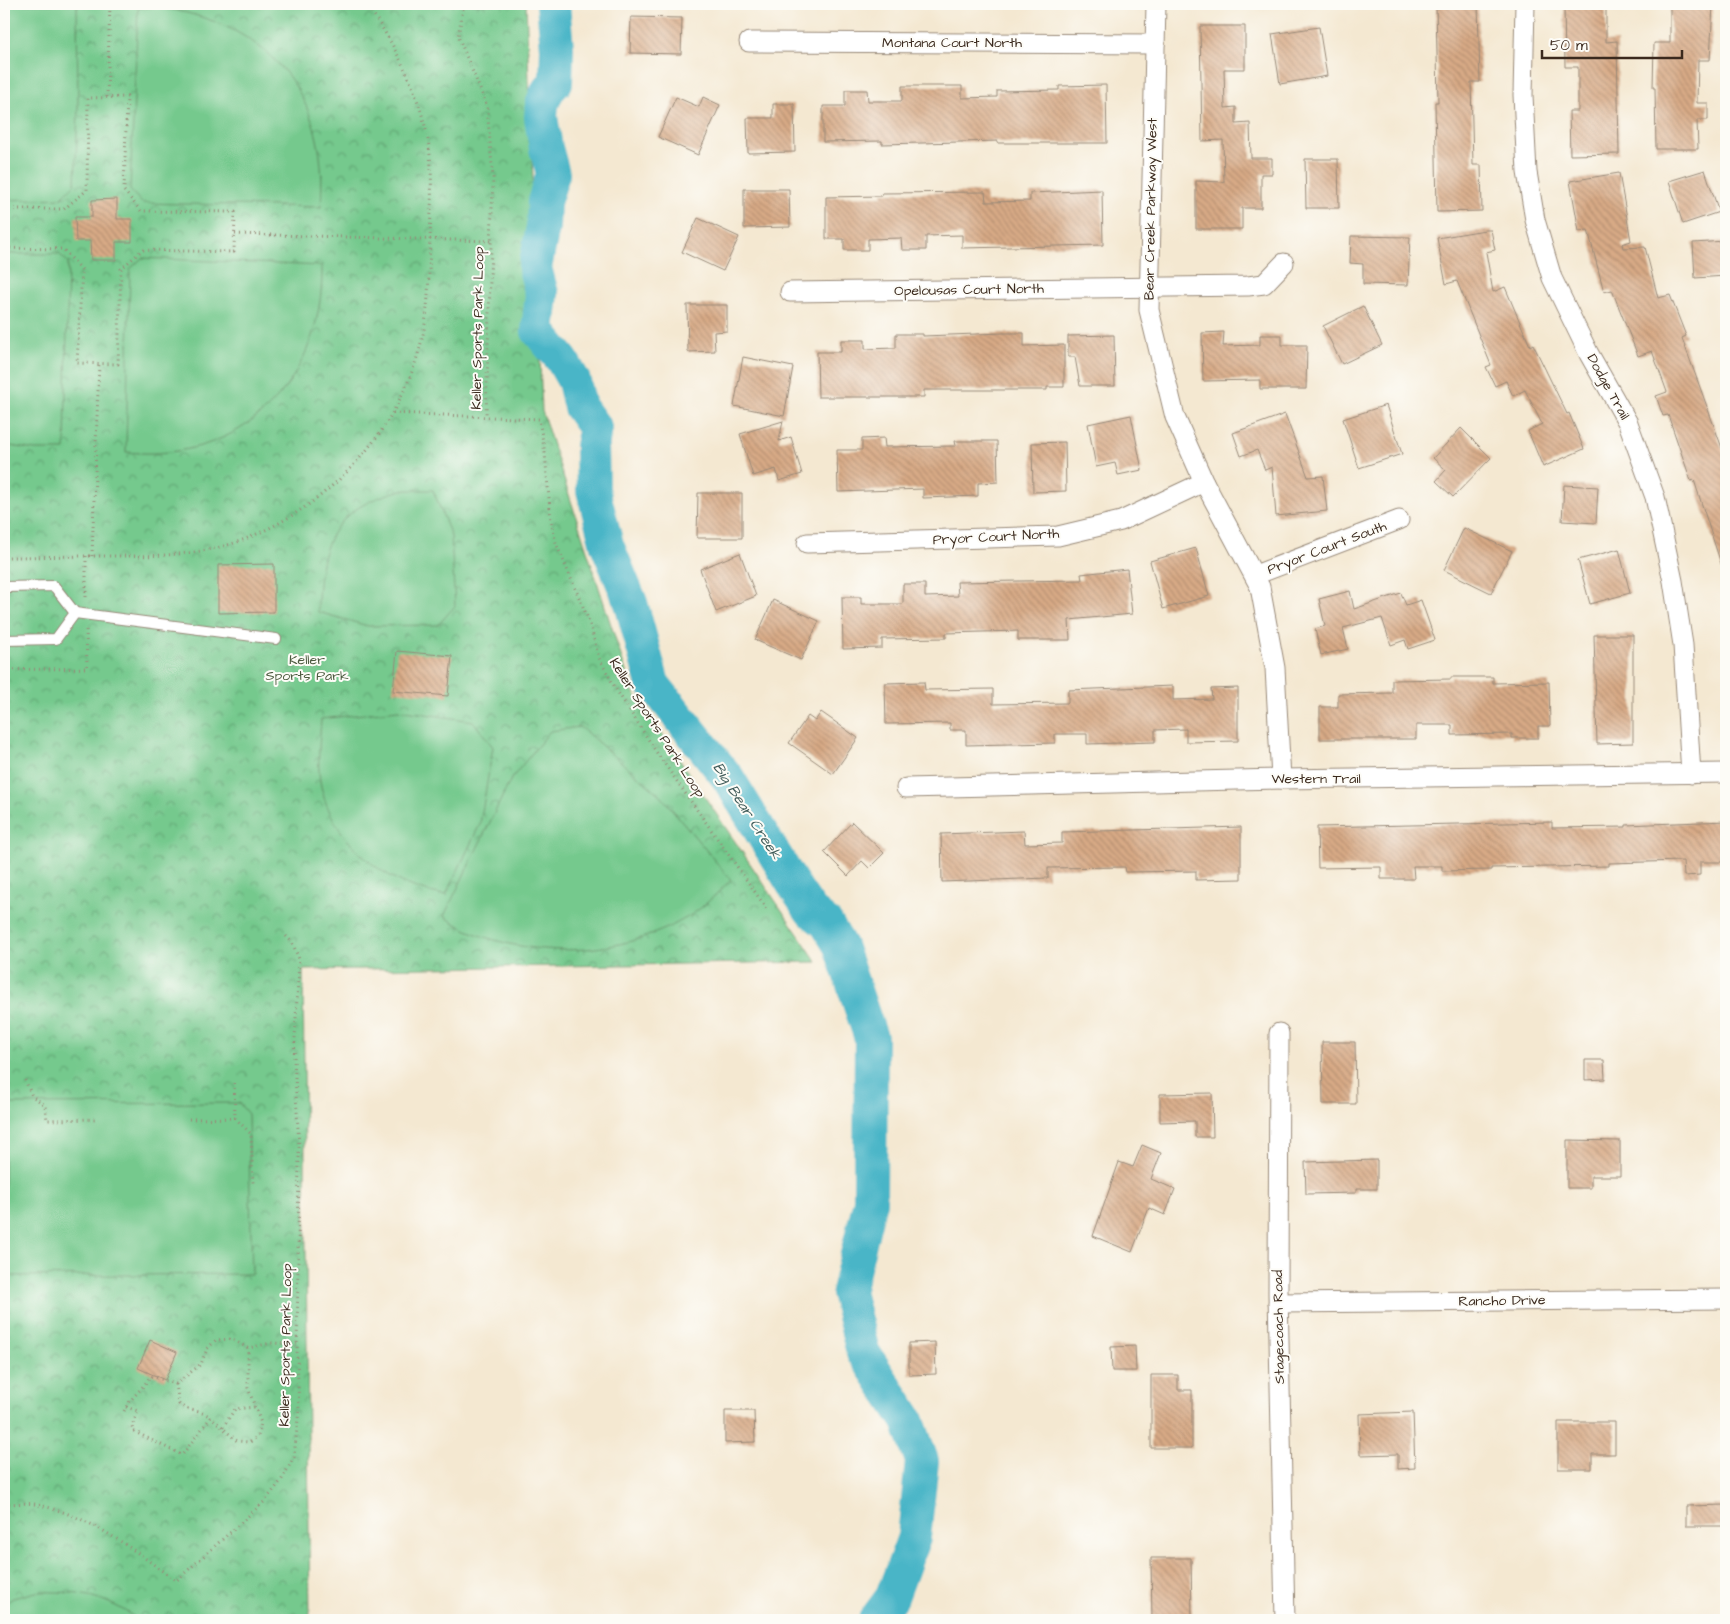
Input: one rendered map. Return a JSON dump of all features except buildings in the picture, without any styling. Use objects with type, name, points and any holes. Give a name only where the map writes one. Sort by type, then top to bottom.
[{"type":"street","name":"Bear Creek Parkway West","points":[[1156,4],[1148,287],[1149,310],[1175,417],[1204,482],[1260,587],[1275,668],[1281,779]]},
{"type":"street","name":"Dodge Trail","points":[[1525,4],[1523,94],[1526,162],[1535,220],[1552,278],[1589,354],[1628,423],[1655,497],[1673,581],[1683,645],[1691,774]]},
{"type":"street","name":"Montana Court North","points":[[748,42],[1155,44]]},
{"type":"street","name":"Opelousas Court North","points":[[790,292],[1264,284],[1284,263]]},
{"type":"street","name":"Pryor Court North","points":[[807,543],[1058,536],[1121,520],[1204,482]]},
{"type":"street","name":"Pryor Court South","points":[[1255,575],[1399,520]]},
{"type":"street","name":"Western Trail","points":[[906,788],[1281,779],[1726,773]]},
{"type":"street","name":"Stagecoach Road","points":[[1279,1033],[1278,1303],[1285,1620]]},
{"type":"street","name":"Rancho Drive","points":[[1278,1303],[1726,1299]]},
{"type":"lane","points":[[4,587],[54,586],[75,613],[276,639]]},
{"type":"lane","points":[[4,640],[56,639],[75,613]]},
{"type":"path","points":[[107,98],[110,4]]},
{"type":"path","points":[[4,557],[188,554],[224,546],[258,534],[299,512],[336,484],[362,457],[393,414],[408,382],[424,330],[430,239],[430,166],[426,130],[411,84],[386,32],[366,4]]},
{"type":"path","name":"Keller Sports Park Loop","points":[[464,4],[458,36],[487,106],[493,178],[486,416],[539,418],[545,453],[551,521],[556,543],[589,621],[599,658],[617,691],[659,756],[767,909]]},
{"type":"path","points":[[4,209],[64,209],[87,190],[88,98],[127,97],[124,191],[141,211],[235,212],[234,252],[142,250],[121,269],[118,364],[77,363],[82,270],[63,249],[4,248]]},
{"type":"path","points":[[234,234],[491,241]]},
{"type":"path","points":[[92,556],[99,364]]},
{"type":"path","points":[[393,414],[486,416]]},
{"type":"path","name":"Keller Sports Park Loop","points":[[4,1504],[38,1504],[89,1523],[122,1541],[176,1581],[265,1501],[281,1481],[294,1457],[299,1409],[297,1344],[299,1146],[295,1113],[294,1060],[299,959],[292,942],[284,934]]},
{"type":"path","points":[[234,1079],[235,1118],[251,1134],[253,1184]]},
{"type":"path","points":[[25,1080],[32,1096],[44,1105],[47,1120],[98,1119]]},
{"type":"path","points":[[189,1118],[235,1118]]},
{"type":"path","points":[[176,1384],[201,1364],[207,1349],[216,1340],[231,1340],[248,1348],[271,1343],[297,1344]]},
{"type":"path","points":[[176,1384],[179,1404],[188,1411],[203,1412],[211,1416],[237,1441],[250,1442],[258,1436],[261,1422],[248,1388],[248,1348]]},
{"type":"path","points":[[124,1411],[129,1400],[144,1387],[150,1376],[176,1384]]},
{"type":"path","points":[[126,1407],[138,1411],[132,1426],[133,1430],[182,1455],[211,1416]]},
{"type":"path","points":[[223,1427],[235,1409],[255,1407]]},
{"type":"green space","name":"Keller Sports Park","points":[[4,4],[526,4],[542,411],[632,690],[817,962],[303,970],[310,1620],[4,1620]]},
{"type":"green space","points":[[4,4],[77,4],[78,109],[75,184],[61,198],[4,200]]},
{"type":"green space","points":[[156,7],[196,15],[230,29],[260,47],[284,70],[302,98],[315,130],[321,167],[321,207],[142,203],[130,190],[138,8]]},
{"type":"green space","points":[[4,254],[59,254],[68,262],[65,450],[35,450],[4,445]]},
{"type":"green space","points":[[142,258],[322,266],[319,307],[309,345],[292,378],[269,406],[240,428],[207,444],[168,452],[126,452],[130,269]]},
{"type":"green space","points":[[402,490],[433,490],[451,536],[455,606],[438,625],[368,626],[318,612],[321,567],[326,548],[334,532],[359,507]]},
{"type":"green space","points":[[398,710],[473,721],[493,747],[480,824],[446,895],[424,891],[403,883],[383,872],[365,858],[349,842],[336,823],[326,803],[320,781],[321,719]]},
{"type":"green space","points":[[580,727],[661,796],[731,880],[691,915],[666,928],[640,938],[613,945],[584,949],[556,950],[500,942],[470,931],[444,916],[511,779],[550,731]]},
{"type":"green space","points":[[239,1103],[248,1114],[252,1274],[4,1276],[4,1104]]},
{"type":"green space","points":[[36,1592],[64,1592],[90,1596],[114,1605],[138,1620],[4,1620],[4,1604],[13,1598]]},
{"type":"waterway","name":"Big Bear Creek","points":[[553,4],[557,48],[556,82],[548,90],[542,104],[541,117],[553,174],[544,202],[543,227],[535,268],[542,294],[538,331],[562,360],[574,381],[580,407],[595,428],[592,447],[593,490],[607,545],[631,603],[653,684],[728,778],[794,886],[811,911],[826,923],[840,946],[871,1038],[870,1201],[848,1292],[863,1352],[908,1421],[922,1461],[914,1537],[892,1597],[875,1620]]}]
